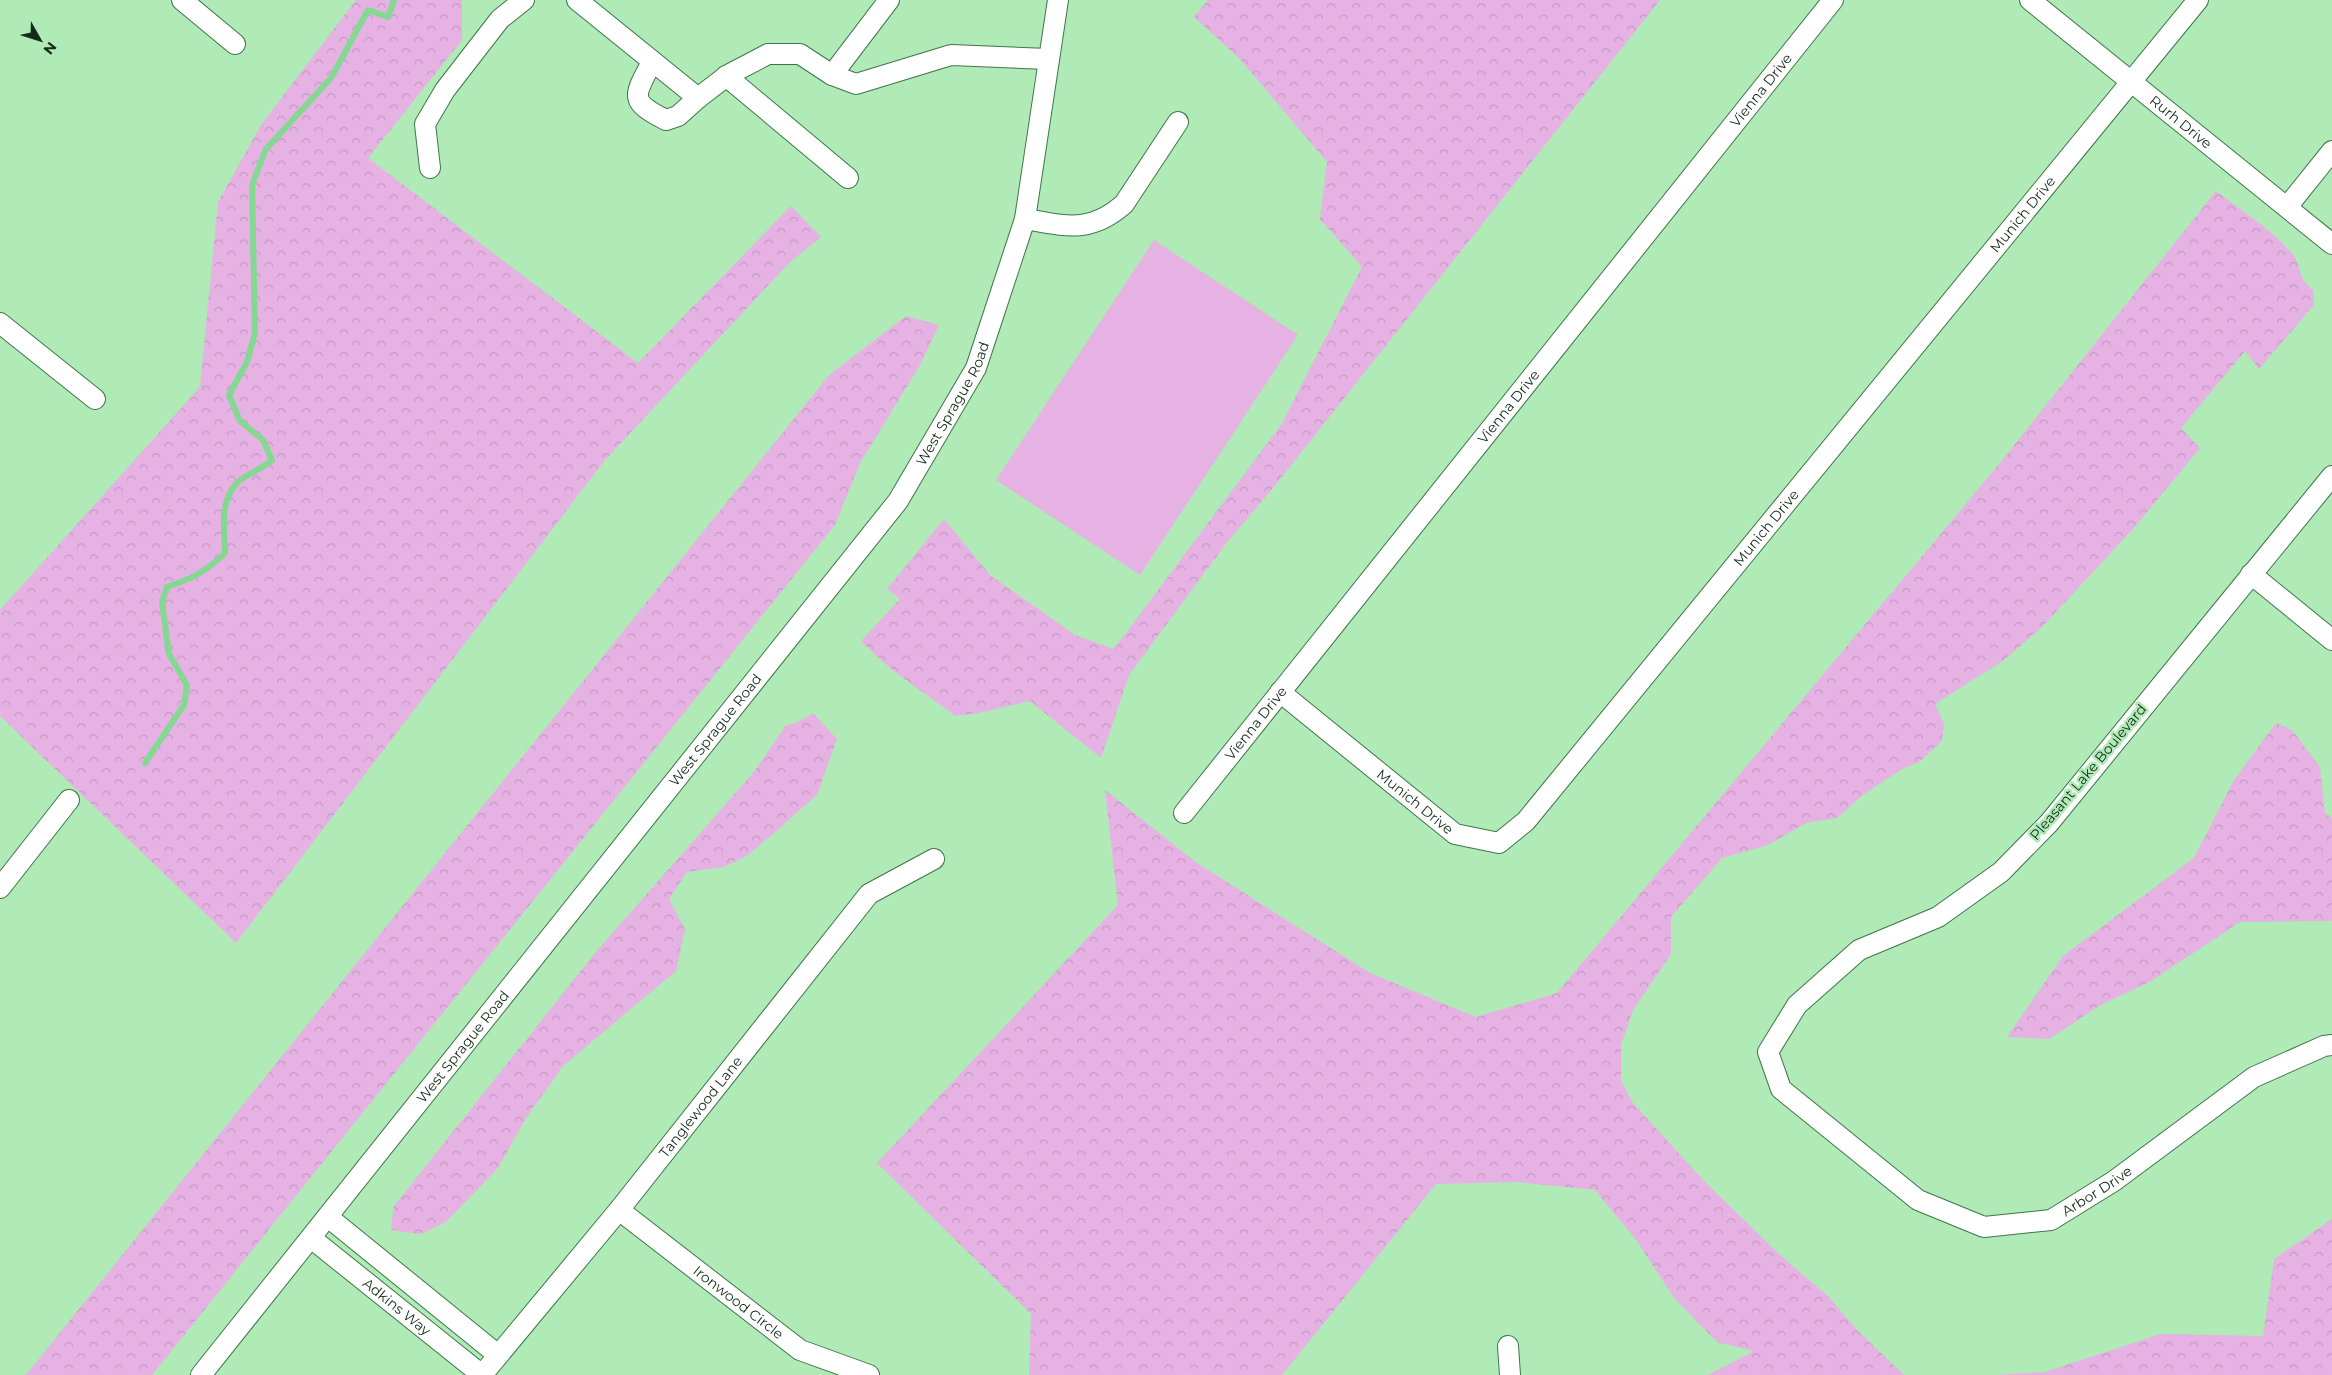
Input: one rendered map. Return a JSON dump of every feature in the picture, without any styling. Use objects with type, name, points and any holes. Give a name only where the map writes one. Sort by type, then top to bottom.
[{"type":"street","points":[[182,0],[235,44]]},
{"type":"street","points":[[430,168],[425,124],[445,90],[494,27],[524,0]]},
{"type":"street","points":[[577,0],[698,98]]},
{"type":"street","points":[[832,75],[889,0]]},
{"type":"street","name":"West Sprague Road","points":[[200,1375],[312,1238],[898,502],[976,368],[1025,219],[1058,0]]},
{"type":"street","name":"Vienna Drive","points":[[1184,813],[1833,0]]},
{"type":"street","name":"Rurh Drive","points":[[2030,0],[2332,244]]},
{"type":"street","name":"Munich Drive","points":[[1280,692],[1455,834],[1499,843],[1526,821],[2198,0]]},
{"type":"street","points":[[652,62],[637,90],[639,102],[646,111],[666,120],[678,116],[726,76],[768,54],[800,54],[832,75],[856,84],[952,55],[1049,59]]},
{"type":"street","points":[[726,76],[848,178]]},
{"type":"street","points":[[1025,219],[1067,226],[1100,222],[1124,204],[1178,122]]},
{"type":"street","points":[[2287,207],[2332,151]]},
{"type":"street","points":[[0,323],[95,400]]},
{"type":"street","name":"Pleasant Lake Boulevard","points":[[1781,1089],[1768,1052],[1797,1005],[1859,950],[1938,917],[2001,872],[2049,823],[2332,476]]},
{"type":"street","points":[[2251,574],[2332,640]]},
{"type":"street","points":[[0,888],[69,800]]},
{"type":"street","name":"Tanglewood Lane","points":[[482,1375],[619,1210],[869,894],[934,859]]},
{"type":"street","name":"Arbor Drive","points":[[1781,1089],[1918,1200],[1984,1227],[2051,1220],[2114,1181],[2254,1077],[2324,1046],[2332,1045]]},
{"type":"street","name":"Ironwood Circle","points":[[619,1210],[800,1350],[870,1375]]},
{"type":"street","name":"Adkins Way","points":[[328,1217],[498,1355]]},
{"type":"street","name":"Adkins Way","points":[[312,1238],[482,1375]]},
{"type":"street","points":[[1508,1346],[1510,1375]]},
{"type":"green space","points":[[356,0],[462,0],[462,40],[368,158],[638,363],[791,206],[821,237],[789,263],[605,460],[236,943],[0,716],[0,610],[200,387],[218,202],[261,125]]},
{"type":"green space","points":[[1208,0],[1660,0],[1273,488],[1228,541],[1129,675],[1101,758],[1030,701],[979,713],[955,716],[894,671],[861,641],[900,599],[887,589],[944,519],[990,575],[1075,635],[1114,649],[1281,425],[1362,267],[1320,219],[1327,162],[1239,58],[1194,17]]},
{"type":"green space","points":[[2216,191],[2266,229],[2293,255],[2304,281],[2313,290],[2314,305],[2259,369],[2245,351],[2181,428],[2200,448],[2133,529],[2042,627],[2004,660],[1935,704],[1944,724],[1942,741],[1919,762],[1902,769],[1864,794],[1837,818],[1806,823],[1768,845],[1722,858],[1671,917],[1671,954],[1633,1010],[1621,1045],[1621,1081],[1633,1103],[1704,1181],[1780,1255],[1829,1297],[1857,1330],[1904,1375],[1708,1375],[1754,1351],[1717,1342],[1674,1298],[1637,1241],[1595,1190],[1517,1182],[1436,1184],[1282,1375],[1029,1375],[1031,1314],[877,1163],[1118,905],[1105,790],[1197,863],[1370,973],[1476,1017],[1557,993],[2000,463]]},
{"type":"green space","points":[[1154,240],[1298,335],[1140,575],[996,480]]},
{"type":"green space","points":[[906,316],[939,325],[920,365],[860,463],[835,525],[152,1375],[26,1375],[829,375]]},
{"type":"green space","points":[[813,713],[837,739],[817,795],[747,856],[724,867],[687,872],[669,899],[685,929],[676,971],[563,1066],[526,1118],[498,1168],[446,1222],[421,1234],[391,1230],[394,1206],[595,953],[753,773],[786,725],[796,723]]},
{"type":"green space","points":[[2276,723],[2292,730],[2320,767],[2325,813],[2332,818],[2332,921],[2240,922],[2151,981],[2099,1006],[2049,1039],[2007,1037],[2063,956],[2194,858],[2234,780]]},
{"type":"green space","points":[[2332,1219],[2332,1375],[1996,1375],[2045,1372],[2161,1334],[2263,1336],[2274,1259]]},
{"type":"waterway","points":[[145,763],[184,705],[187,685],[169,654],[162,602],[167,587],[198,574],[225,553],[224,515],[228,496],[239,481],[272,460],[263,440],[240,421],[229,395],[247,362],[255,333],[252,185],[266,149],[331,78],[368,10],[388,17],[394,0]]}]
